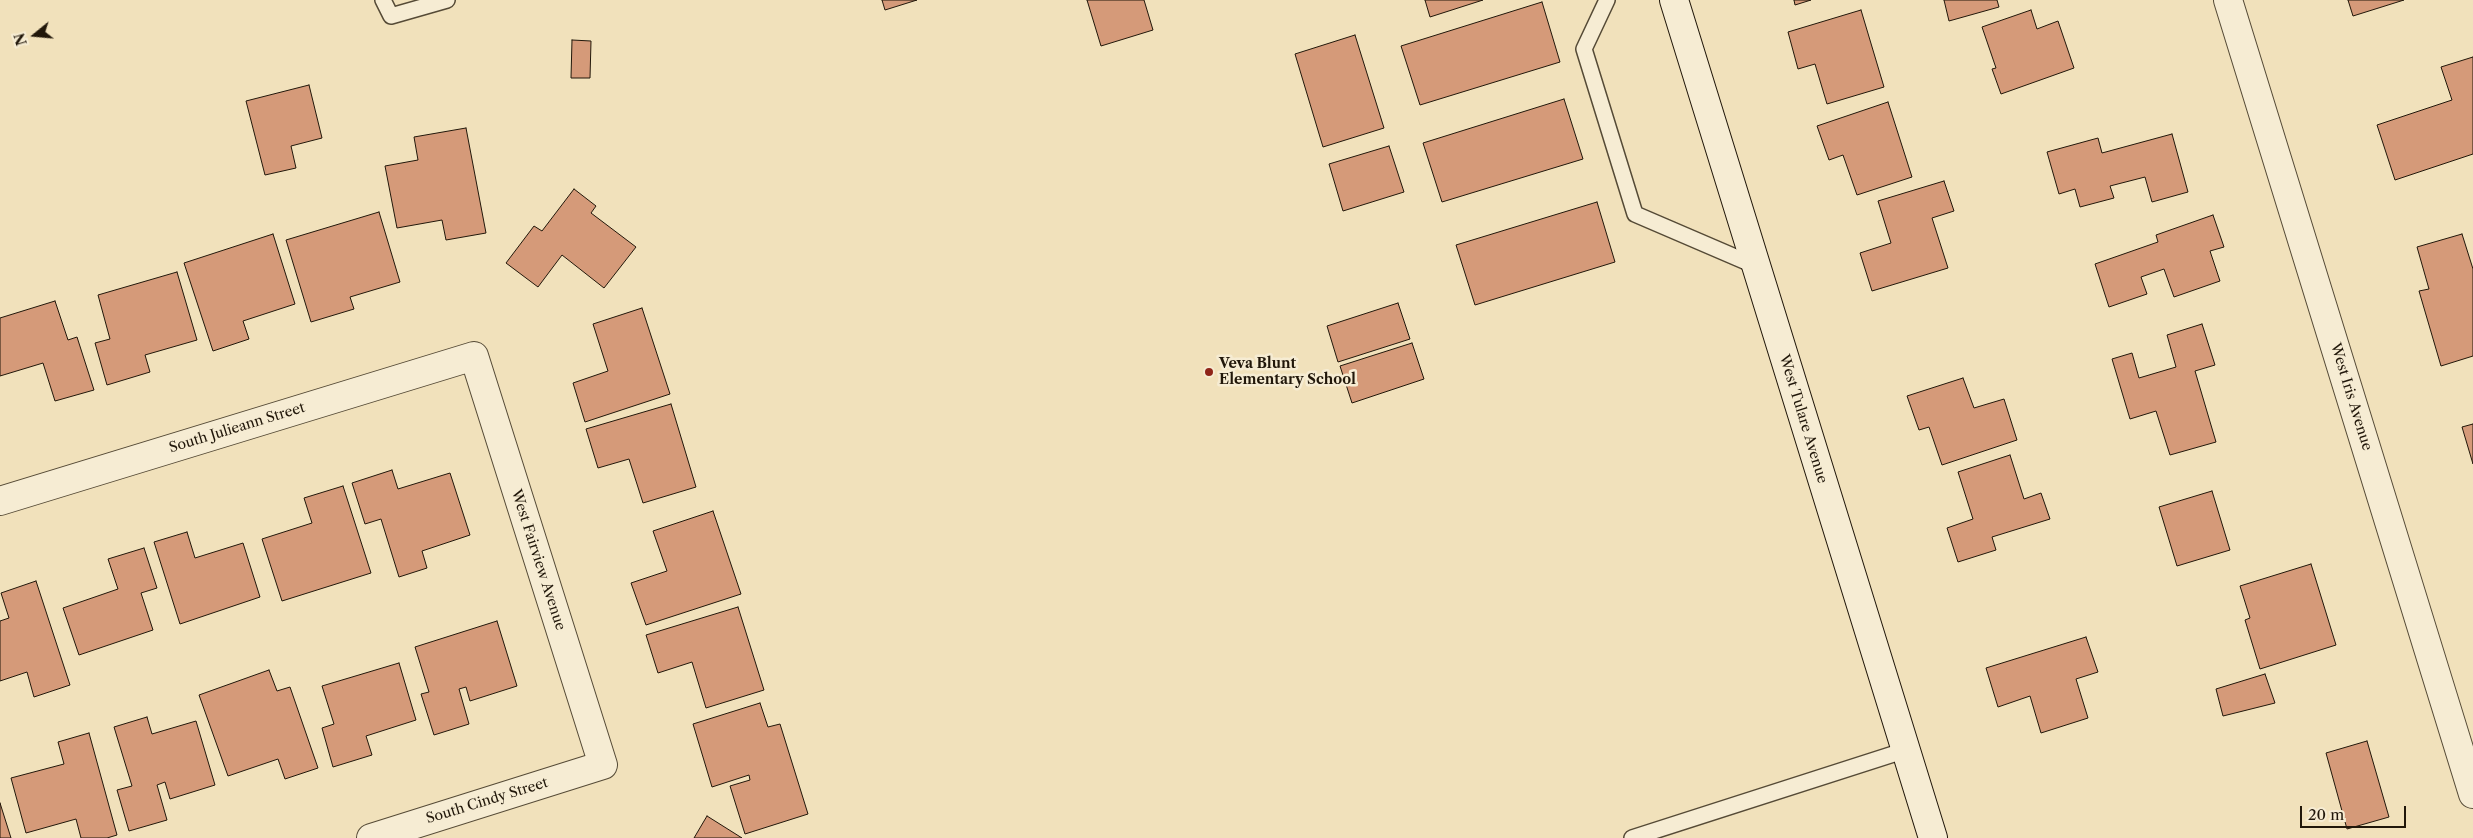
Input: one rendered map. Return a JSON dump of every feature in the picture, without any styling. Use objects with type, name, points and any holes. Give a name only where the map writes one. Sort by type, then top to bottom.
[{"type":"street","name":"West Tulare Avenue","points":[[1674,0],[1933,838]]},
{"type":"street","name":"West Iris Avenue","points":[[2228,0],[2473,794]]},
{"type":"street","name":"South Julieann Street","points":[[0,501],[474,356]]},
{"type":"street","name":"West Fairview Avenue","points":[[474,356],[603,765]]},
{"type":"street","name":"South Cindy Street","points":[[371,838],[603,765]]},
{"type":"lane","points":[[384,0],[391,16],[447,0]]},
{"type":"lane","points":[[1607,0],[1584,48],[1636,214],[1756,266]]},
{"type":"lane","points":[[1632,838],[1906,750]]},
{"type":"building","points":[[882,0],[917,0],[885,10]]},
{"type":"building","points":[[1087,0],[1144,0],[1153,30],[1101,46]]},
{"type":"building","points":[[1425,0],[1483,0],[1430,17]]},
{"type":"building","points":[[1794,0],[1811,0],[1795,5]]},
{"type":"building","points":[[1944,0],[1997,0],[1999,7],[1949,21]]},
{"type":"building","points":[[2348,0],[2404,0],[2353,16]]},
{"type":"building","points":[[1542,2],[1560,62],[1420,105],[1401,46]]},
{"type":"building","points":[[1861,10],[1884,87],[1827,104],[1815,64],[1798,69],[1788,32]]},
{"type":"building","points":[[2031,10],[2037,29],[2058,21],[2074,68],[2001,94],[1992,69],[1996,68],[1982,27]]},
{"type":"building","points":[[1355,35],[1384,128],[1323,147],[1295,54]]},
{"type":"building","points":[[572,40],[591,41],[590,78],[571,78]]},
{"type":"building","points":[[2473,57],[2473,154],[2395,180],[2377,125],[2452,100],[2441,67]]},
{"type":"building","points":[[309,85],[322,138],[291,146],[296,168],[265,175],[246,101]]},
{"type":"building","points":[[1564,99],[1583,159],[1442,202],[1423,143]]},
{"type":"building","points":[[1888,102],[1912,177],[1857,195],[1843,155],[1829,160],[1817,126]]},
{"type":"building","points":[[466,128],[486,233],[446,240],[442,220],[397,228],[385,166],[418,160],[414,137]]},
{"type":"building","points":[[2172,134],[2188,192],[2152,202],[2145,177],[2110,186],[2114,198],[2080,207],[2075,189],[2059,194],[2047,152],[2098,138],[2102,153]]},
{"type":"building","points":[[1389,146],[1404,192],[1343,211],[1329,164]]},
{"type":"building","points":[[1944,181],[1954,211],[1932,218],[1948,268],[1872,291],[1860,253],[1891,243],[1878,201]]},
{"type":"building","points":[[574,189],[596,206],[591,213],[636,247],[604,288],[562,255],[538,287],[506,263],[534,226],[542,231]]},
{"type":"building","points":[[1597,202],[1615,262],[1475,305],[1456,245]]},
{"type":"building","points":[[379,212],[400,282],[350,297],[354,309],[311,322],[286,240]]},
{"type":"building","points":[[2213,215],[2224,247],[2210,251],[2220,281],[2174,297],[2164,269],[2141,277],[2147,294],[2109,307],[2095,264],[2158,242],[2156,235]]},
{"type":"building","points":[[273,234],[295,304],[243,321],[249,339],[213,351],[184,263]]},
{"type":"building","points":[[2462,234],[2473,269],[2473,356],[2441,366],[2419,291],[2429,289],[2417,247]]},
{"type":"building","points":[[177,272],[197,340],[145,355],[150,372],[107,385],[95,343],[110,339],[98,295]]},
{"type":"building","points":[[55,301],[68,340],[77,337],[94,390],[55,401],[43,363],[0,376],[0,318]]},
{"type":"building","points":[[1398,303],[1410,339],[1338,362],[1327,326]]},
{"type":"building","points":[[642,308],[670,394],[585,422],[573,383],[608,371],[593,324]]},
{"type":"building","points":[[2202,324],[2215,365],[2195,371],[2216,442],[2170,455],[2156,411],[2130,419],[2112,359],[2132,353],[2139,378],[2176,367],[2167,335]]},
{"type":"building","points":[[1412,343],[1424,379],[1352,403],[1340,366]]},
{"type":"building","points":[[1963,378],[1974,408],[2004,399],[2017,440],[1942,465],[1929,427],[1919,430],[1907,396]]},
{"type":"building","points":[[671,404],[696,487],[643,503],[629,459],[598,468],[586,429]]},
{"type":"building","points":[[2473,424],[2473,464],[2462,427]]},
{"type":"building","points":[[2010,455],[2024,499],[2041,493],[2050,519],[1992,537],[1996,550],[1958,562],[1947,528],[1973,519],[1958,472]]},
{"type":"building","points":[[392,470],[398,489],[450,473],[470,535],[422,551],[427,568],[399,577],[381,519],[365,524],[352,483]]},
{"type":"building","points":[[343,486],[371,573],[282,601],[262,539],[312,523],[304,498]]},
{"type":"building","points":[[2212,491],[2230,550],[2177,566],[2159,507]]},
{"type":"building","points":[[713,511],[741,594],[646,625],[631,583],[667,571],[653,531]]},
{"type":"building","points":[[187,532],[195,558],[243,543],[260,597],[180,624],[154,542]]},
{"type":"building","points":[[144,548],[157,588],[141,593],[153,630],[79,655],[63,608],[118,589],[108,559]]},
{"type":"building","points":[[2311,564],[2336,645],[2260,669],[2245,620],[2250,618],[2240,586]]},
{"type":"building","points":[[36,581],[70,685],[34,697],[27,672],[0,681],[0,621],[9,618],[1,593]]},
{"type":"building","points":[[738,607],[764,690],[706,708],[692,662],[658,673],[646,635]]},
{"type":"building","points":[[497,621],[517,686],[470,701],[466,687],[459,689],[469,724],[434,735],[421,694],[429,692],[415,647]]},
{"type":"building","points":[[2086,637],[2098,672],[2076,679],[2088,718],[2041,733],[2030,696],[1998,707],[1986,668]]},
{"type":"building","points":[[399,663],[416,720],[366,736],[372,755],[333,767],[322,728],[334,724],[322,686]]},
{"type":"building","points":[[269,670],[277,691],[290,687],[318,768],[285,779],[278,759],[228,776],[199,695]]},
{"type":"building","points":[[2265,674],[2275,703],[2223,716],[2216,689]]},
{"type":"building","points":[[760,703],[768,727],[780,724],[808,814],[745,834],[730,786],[750,780],[749,775],[712,787],[693,724]]},
{"type":"building","points":[[147,717],[152,734],[196,721],[215,785],[170,799],[165,782],[157,785],[167,820],[129,831],[117,790],[132,786],[114,727]]},
{"type":"building","points":[[89,733],[117,835],[107,838],[81,838],[76,819],[26,833],[11,778],[64,764],[58,742]]},
{"type":"building","points":[[2367,741],[2389,817],[2347,829],[2326,753]]},
{"type":"building","points":[[0,803],[11,838],[0,838]]},
{"type":"building","points":[[707,816],[742,838],[694,838]]},
{"type":"place","name":"Veva Blunt Elementary School","points":[[1209,372]]}]
